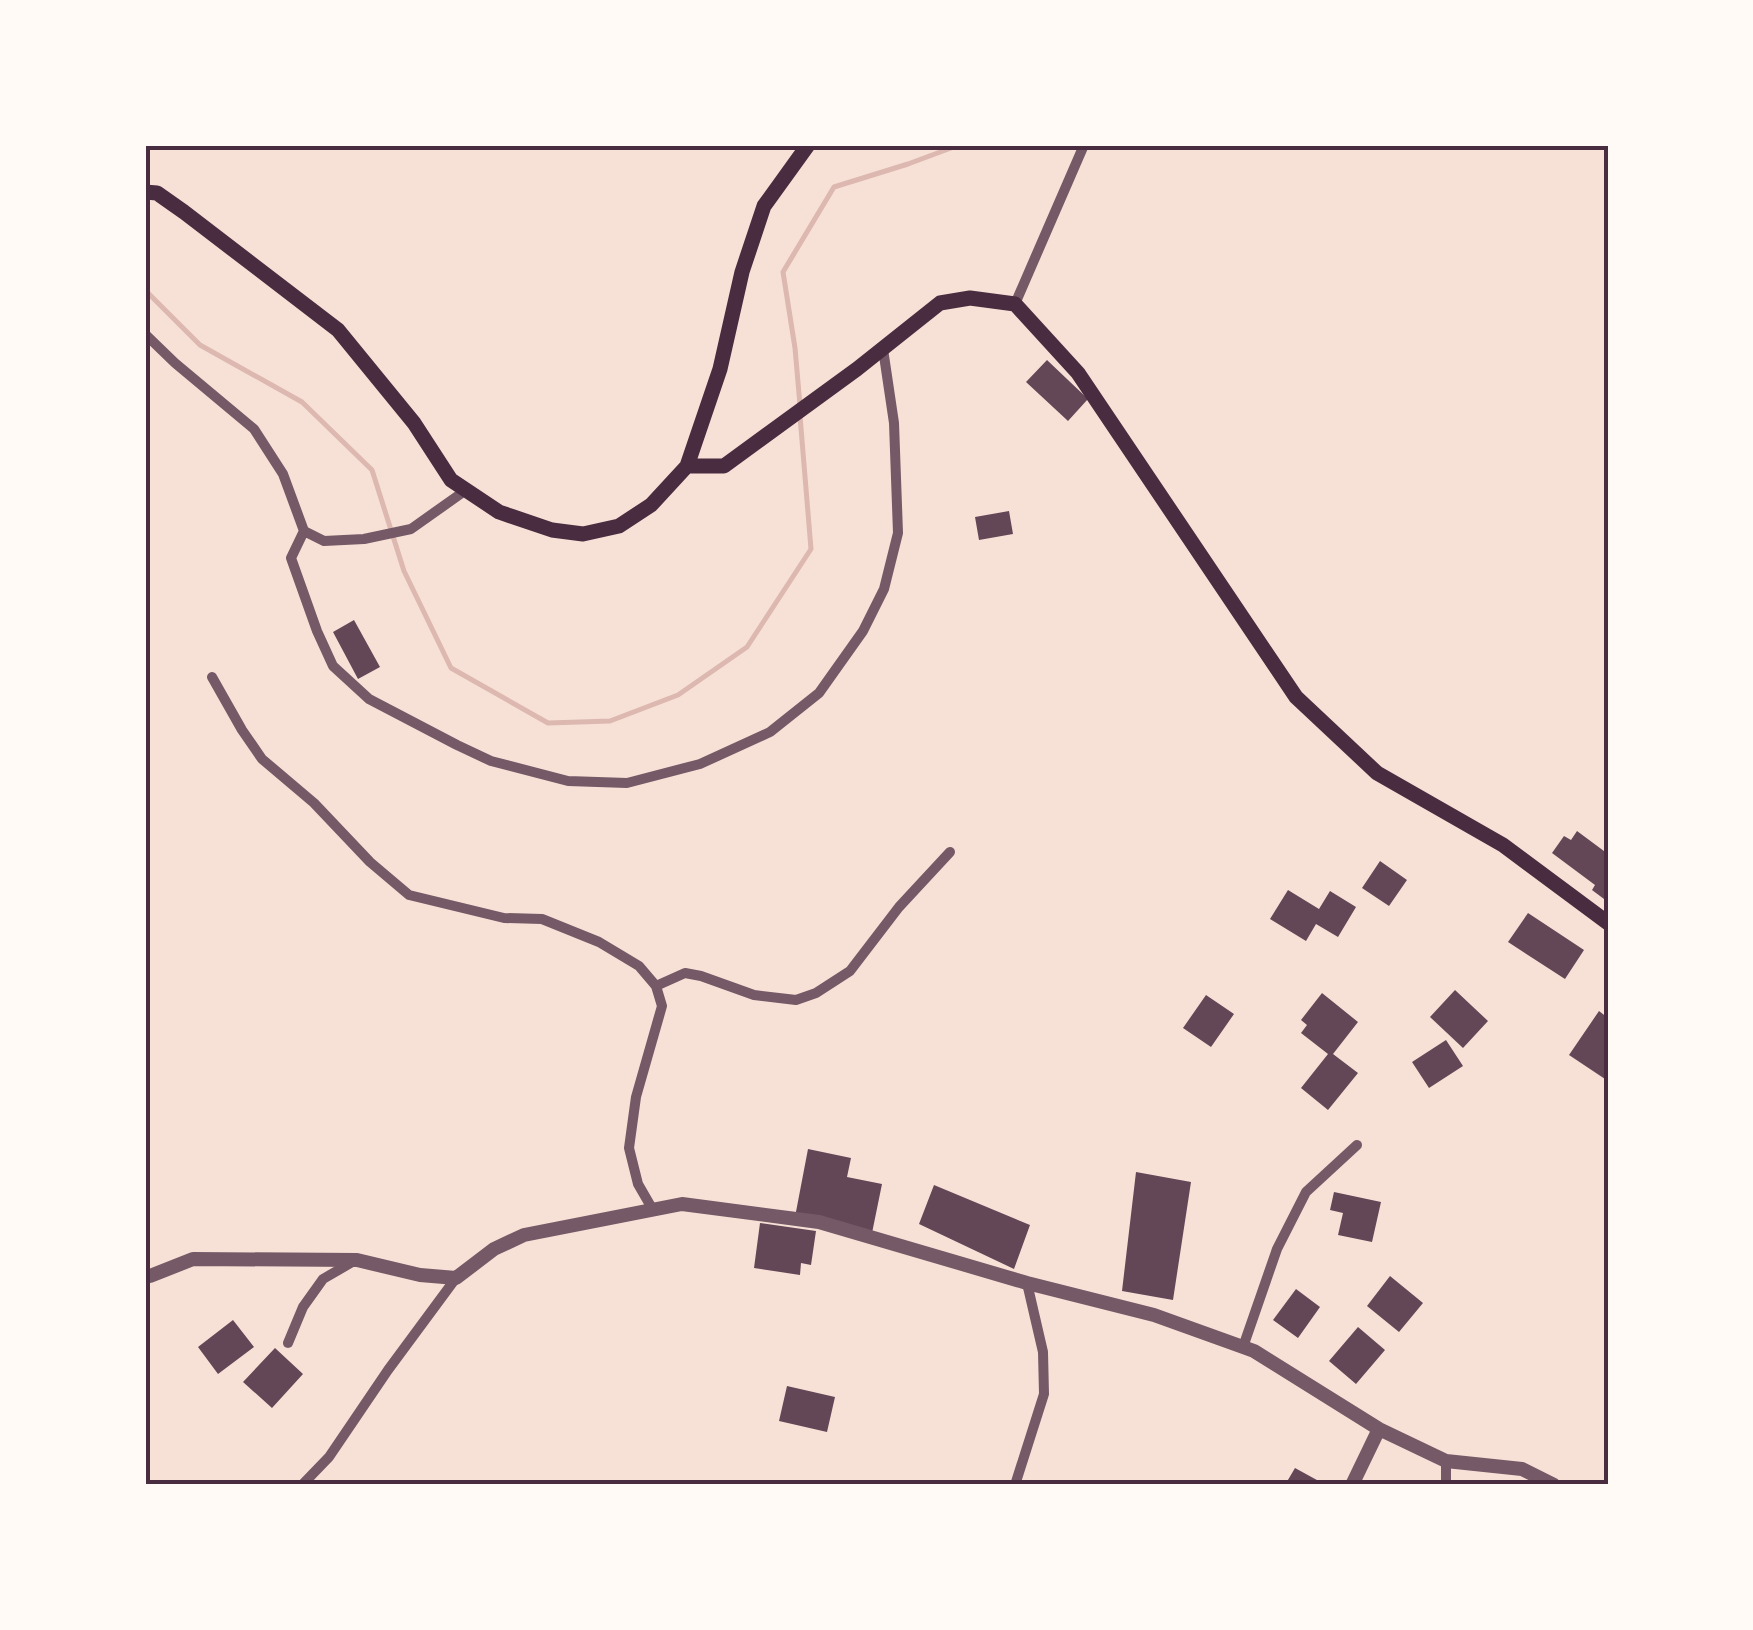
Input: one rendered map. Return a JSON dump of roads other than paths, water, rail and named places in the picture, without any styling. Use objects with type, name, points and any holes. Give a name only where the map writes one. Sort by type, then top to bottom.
[{"type":"main road","points":[[145,192],[157,194],[184,212],[338,330],[414,423],[451,480],[499,512],[552,530],[583,534],[619,526],[651,505],[687,466],[720,369],[742,272],[764,206],[808,145]]},
{"type":"main road","points":[[687,466],[724,466],[940,303],[970,298],[1015,304],[1078,372],[1296,696],[1377,773],[1503,845],[1608,923]]},
{"type":"street","points":[[1015,304],[1084,145]]},
{"type":"street","points":[[145,334],[254,429],[282,474],[304,531],[324,541],[364,539],[411,528],[466,490]]},
{"type":"street","points":[[304,531],[291,558],[318,631],[334,666],[370,699],[490,761],[568,781],[627,783],[700,764],[770,732],[818,693],[863,630],[884,590],[898,532],[894,423],[883,349]]},
{"type":"street","points":[[212,677],[262,759],[314,802],[370,862],[410,894],[504,918],[542,918],[612,950],[638,966],[656,986],[662,1006],[636,1098],[629,1148],[638,1184],[653,1210]]},
{"type":"street","points":[[656,986],[685,973],[754,996],[796,1000],[816,994],[850,971],[899,907],[950,852]]},
{"type":"street","points":[[1243,1347],[1277,1249],[1306,1192],[1357,1145]]},
{"type":"street","points":[[302,1485],[329,1457],[456,1278],[494,1249],[524,1236],[682,1204],[818,1222],[1027,1283],[1154,1315],[1254,1351],[1379,1429],[1446,1461],[1522,1469],[1554,1485]]},
{"type":"street","points":[[145,1276],[193,1260],[357,1260],[420,1275],[456,1278]]},
{"type":"street","points":[[288,1343],[303,1306],[323,1278],[357,1260]]},
{"type":"street","points":[[1015,1485],[1044,1394],[1042,1352],[1027,1283]]},
{"type":"street","points":[[1352,1485],[1379,1429]]},
{"type":"street","points":[[1446,1461],[1446,1485]]},
{"type":"waterway","points":[[800,405],[783,272],[834,187],[959,145]]},
{"type":"waterway","points":[[145,290],[200,345],[302,402],[372,470],[404,571],[451,668],[548,723],[610,721],[678,695],[747,647],[811,549],[800,416]]}]
